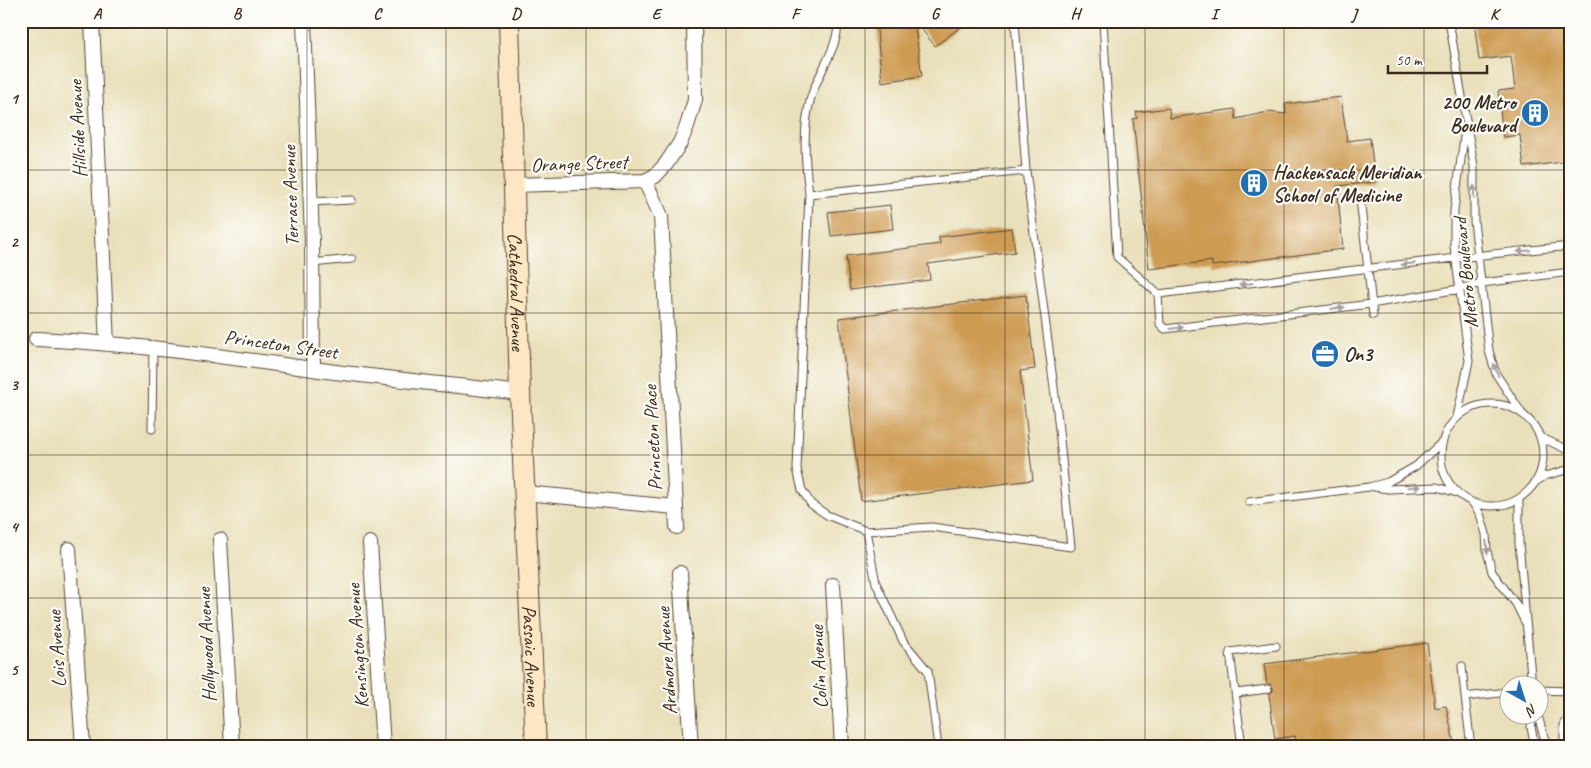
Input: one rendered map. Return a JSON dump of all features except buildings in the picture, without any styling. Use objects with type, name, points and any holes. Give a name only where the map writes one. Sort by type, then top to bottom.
[{"type":"main road","name":"Cathedral Avenue","points":[[509,21],[520,394],[528,564]]},
{"type":"main road","name":"Passaic Avenue","points":[[528,564],[536,747]]},
{"type":"street","name":"Hillside Avenue","points":[[92,21],[107,344]]},
{"type":"street","name":"Terrace Avenue","points":[[304,21],[312,263],[313,369]]},
{"type":"street","points":[[645,182],[655,176],[666,164],[680,143],[695,100],[694,21]]},
{"type":"street","name":"Orange Street","points":[[514,185],[645,182]]},
{"type":"street","name":"Princeton Place","points":[[524,493],[675,507],[661,216],[645,182]]},
{"type":"street","name":"Princeton Street","points":[[36,340],[107,344],[207,354],[520,394]]},
{"type":"street","points":[[675,507],[677,527]]},
{"type":"street","name":"Hollywood Avenue","points":[[220,540],[232,747]]},
{"type":"street","name":"Kensington Avenue","points":[[370,543],[383,747]]},
{"type":"street","name":"Lois Avenue","points":[[69,549],[83,747]]},
{"type":"street","name":"Ardmore Avenue","points":[[680,573],[691,747]]},
{"type":"street","name":"Colin Avenue","points":[[833,585],[842,747]]},
{"type":"lane","points":[[838,21],[838,27],[828,58],[811,96],[805,130],[805,156],[809,194],[797,469],[802,490],[811,504],[827,515],[866,531],[932,527],[1071,547],[1057,411],[1026,171],[1015,21]]},
{"type":"lane","points":[[1103,21],[1117,257],[1158,294],[1160,324],[1165,329],[1371,304],[1459,289],[1482,283],[1570,272]]},
{"type":"lane","name":"Metro Boulevard","points":[[1449,21],[1466,124],[1471,141],[1474,166],[1474,221],[1490,351],[1496,374],[1520,412]]},
{"type":"lane","name":"Metro Boulevard","points":[[1457,417],[1469,362],[1454,246],[1454,210],[1466,124]]},
{"type":"lane","points":[[809,194],[1026,171]]},
{"type":"lane","points":[[1360,198],[1373,316]]},
{"type":"lane","points":[[310,202],[352,200]]},
{"type":"lane","points":[[1158,294],[1368,270],[1478,254],[1570,246]]},
{"type":"lane","points":[[312,263],[352,259]]},
{"type":"lane","points":[[152,348],[152,429]]},
{"type":"lane","points":[[1369,487],[1389,489],[1437,487],[1458,493],[1472,502],[1488,506],[1504,505],[1519,498],[1532,488],[1540,474],[1544,458],[1540,437],[1535,426],[1520,412],[1507,405],[1489,403],[1472,407],[1457,417],[1446,431],[1441,448],[1442,465],[1448,480],[1458,493]]},
{"type":"lane","points":[[1540,437],[1570,451]]},
{"type":"lane","points":[[1249,502],[1369,487],[1388,482],[1416,466],[1444,440]]},
{"type":"lane","points":[[1535,483],[1545,476],[1570,469]]},
{"type":"lane","points":[[1519,498],[1519,544],[1531,676]]},
{"type":"lane","points":[[1472,502],[1480,514],[1486,534],[1487,551],[1492,572],[1516,604],[1525,622]]},
{"type":"lane","points":[[866,531],[876,583],[903,642],[928,671],[938,747]]},
{"type":"lane","points":[[1242,747],[1230,652],[1276,646]]},
{"type":"lane","points":[[1462,666],[1472,746]]},
{"type":"lane","points":[[1236,694],[1268,688]]},
{"type":"lane","points":[[1548,690],[1570,691]]},
{"type":"lane","points":[[1465,697],[1498,693]]},
{"type":"lane","points":[[1564,747],[1564,725],[1570,715]]},
{"type":"lane","points":[[1531,726],[1535,747]]},
{"type":"lane","points":[[1541,726],[1547,747]]},
{"type":"place","name":"200 Metro Boulevard","points":[[1535,113]]},
{"type":"place","name":"Hackensack Meridian School of Medicine","points":[[1254,183]]},
{"type":"place","name":"On3","points":[[1325,354]]}]
